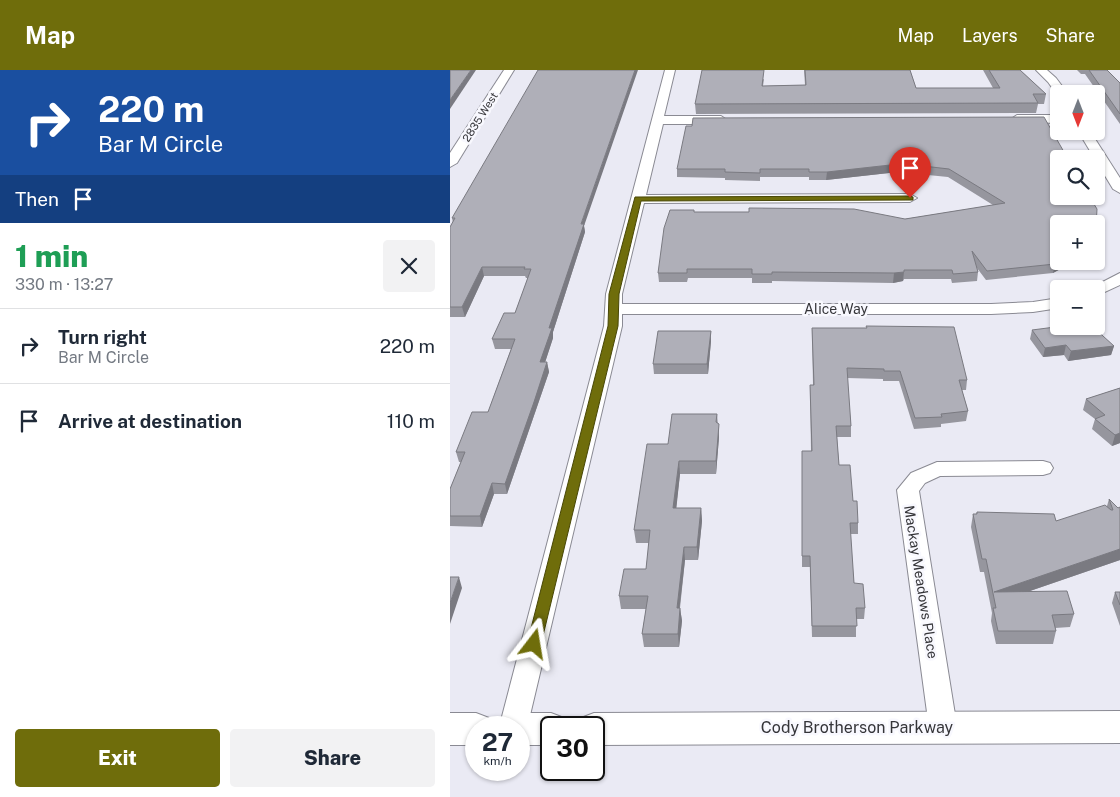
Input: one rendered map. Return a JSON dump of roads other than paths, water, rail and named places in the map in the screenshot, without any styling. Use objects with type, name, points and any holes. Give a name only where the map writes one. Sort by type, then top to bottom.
[{"type":"main road","name":"Cody Brotherson Parkway","points":[[605,729],[1120,727]]},
{"type":"main road","points":[[450,729],[465,729]]},
{"type":"street","name":"2835 West","points":[[450,163],[509,70]]},
{"type":"street","points":[[516,716],[613,326],[614,294],[670,70]]},
{"type":"street","points":[[1041,70],[1056,85]]},
{"type":"street","points":[[1000,119],[1050,119]]},
{"type":"street","points":[[658,120],[734,120]]},
{"type":"street","points":[[1090,140],[1120,189]]},
{"type":"street","points":[[638,198],[910,198]]},
{"type":"street","points":[[1105,286],[1120,279]]},
{"type":"street","name":"Alice Way","points":[[614,309],[991,309],[1050,303]]},
{"type":"street","name":"Mackay Meadows Place","points":[[943,727],[908,490],[918,478],[937,469],[1043,468]]}]
